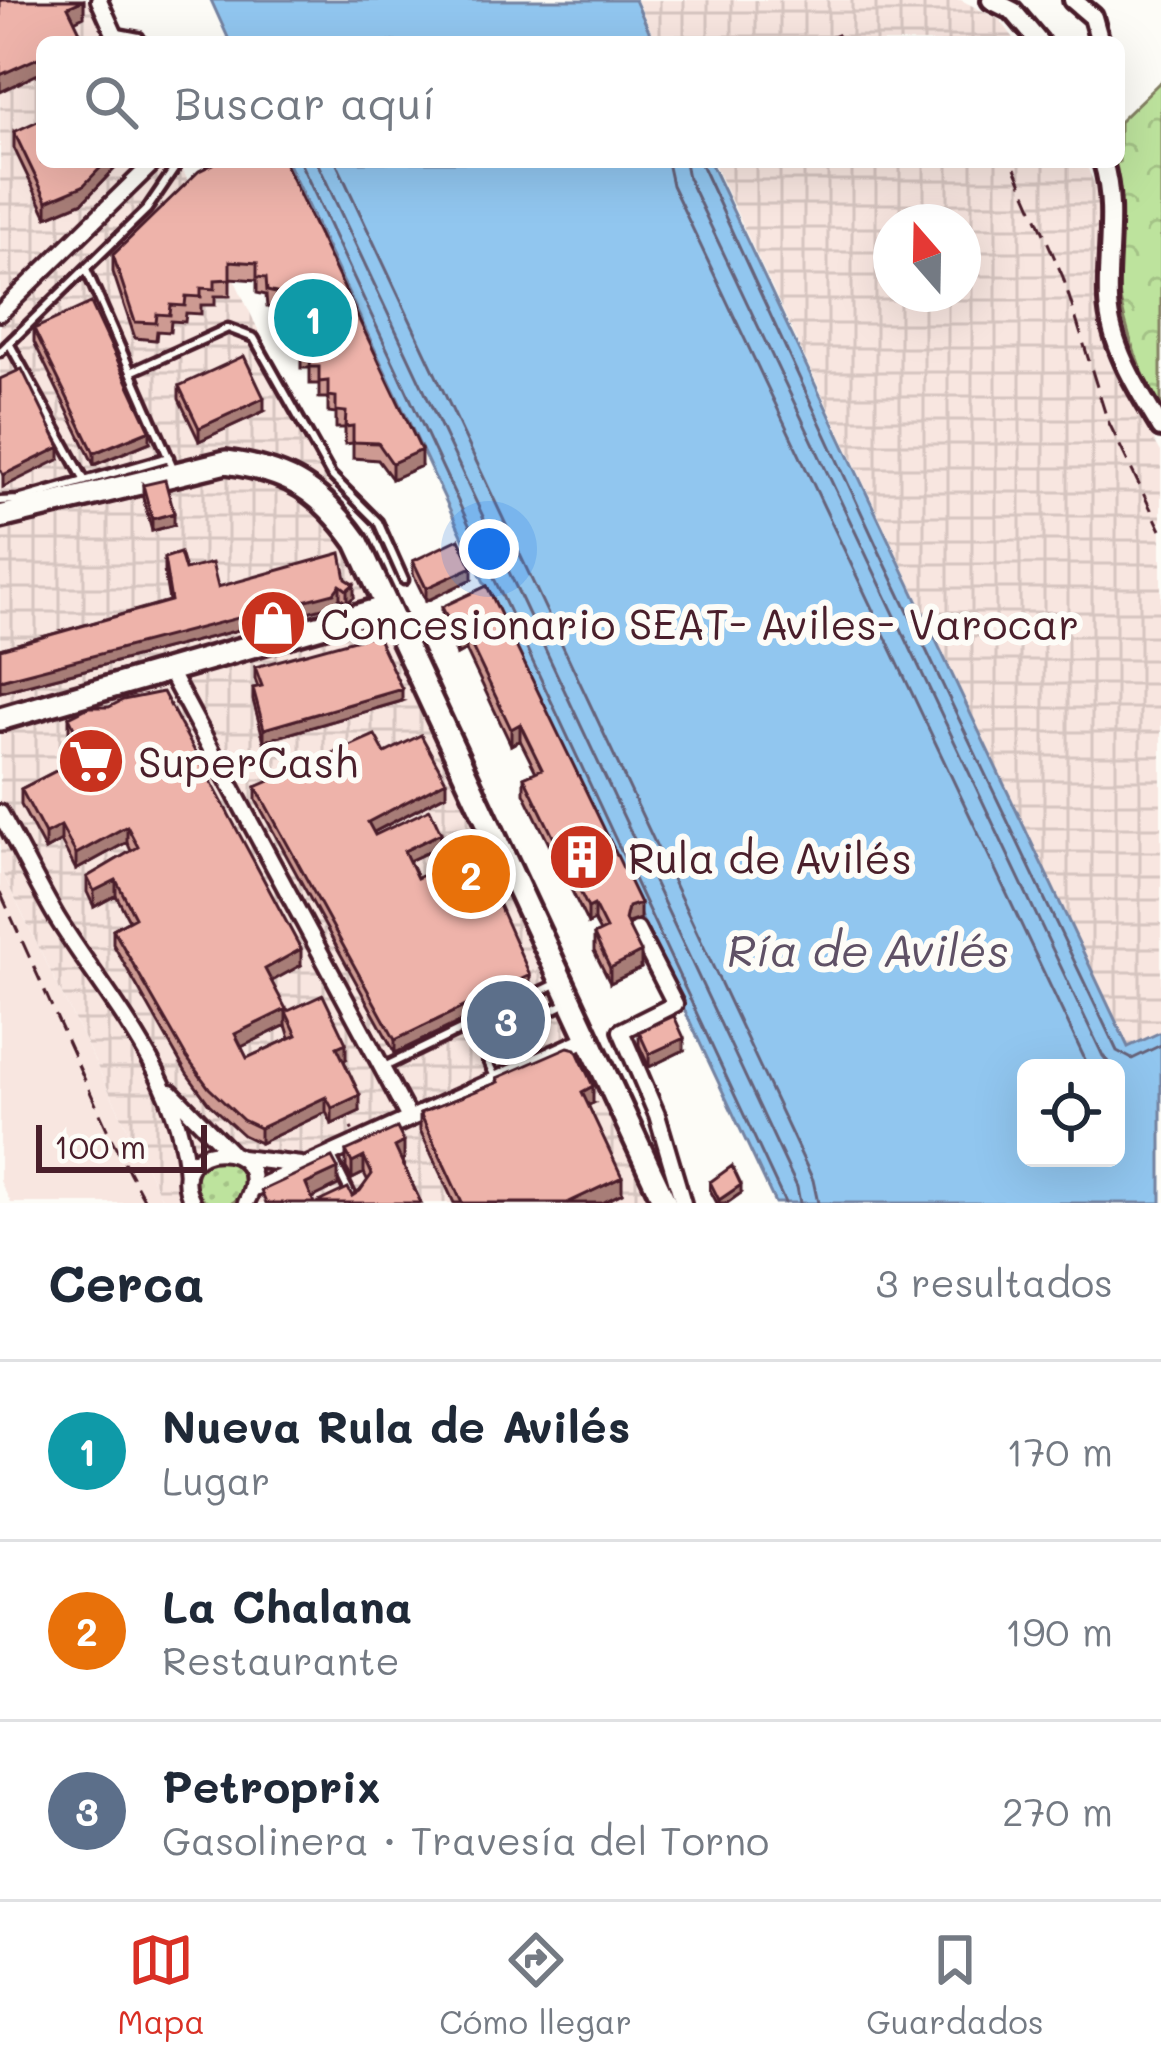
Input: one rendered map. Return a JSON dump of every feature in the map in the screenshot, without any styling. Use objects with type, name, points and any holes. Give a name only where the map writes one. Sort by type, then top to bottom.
[{"type":"main road","points":[[0,517],[172,465],[226,462],[264,467],[308,488],[333,508],[357,542],[665,1203]]},
{"type":"main road","points":[[0,719],[387,607]]},
{"type":"street","points":[[99,0],[116,36]]},
{"type":"street","points":[[991,0],[1019,5],[1036,36]]},
{"type":"street","points":[[1073,0],[1093,16],[1098,36]]},
{"type":"street","points":[[1088,36],[1093,16]]},
{"type":"street","points":[[0,313],[148,168]]},
{"type":"street","points":[[1105,168],[1111,195],[1108,305],[1134,383],[1161,428]]},
{"type":"street","points":[[168,669],[409,1118]]},
{"type":"street","points":[[0,812],[55,914],[167,1088],[252,1177],[249,1199]]},
{"type":"street","points":[[637,930],[675,1004],[621,1031],[657,1115],[683,1203]]},
{"type":"street","points":[[249,1199],[301,1165],[588,1038]]},
{"type":"street","points":[[167,1088],[183,1138],[193,1203]]},
{"type":"street","points":[[187,1177],[191,1166],[208,1153],[301,1165]]},
{"type":"lane","points":[[0,352],[147,209],[175,168]]},
{"type":"lane","points":[[0,501],[172,465],[86,268]]},
{"type":"lane","points":[[131,372],[228,328],[254,338],[331,475],[377,522],[404,580]]},
{"type":"lane","points":[[9,343],[85,481]]},
{"type":"lane","points":[[382,1068],[472,1028],[479,1019],[518,1001],[566,991]]},
{"type":"lane","points":[[479,1043],[527,1022],[566,991]]},
{"type":"lane","points":[[518,1001],[527,1022]]},
{"type":"lane","points":[[472,1028],[496,1079]]},
{"type":"lane","points":[[330,1153],[355,1203]]},
{"type":"path","points":[[346,1117],[358,1141]]},
{"type":"shaded area","points":[[0,0],[103,0],[120,36],[36,36],[36,168],[182,168],[670,1203],[164,1203],[0,868]]},
{"type":"shaded area","points":[[637,0],[961,0],[1000,20],[1012,36],[653,36]]},
{"type":"shaded area","points":[[716,168],[1088,168],[1098,210],[1095,299],[1101,334],[1110,364],[1161,452],[1161,1032],[1129,1048]]},
{"type":"shaded area","points":[[0,868],[164,1203],[11,1203],[0,1181]]},
{"type":"green space","points":[[1161,81],[1161,410],[1133,349],[1118,290],[1112,168],[1125,168],[1125,116]]},
{"type":"green space","points":[[211,1160],[229,1160],[242,1173],[242,1191],[231,1203],[209,1203],[198,1191],[198,1173]]},
{"type":"water","points":[[211,0],[635,0],[651,36],[227,36]]},
{"type":"water","name":"Ría de Avilés","points":[[290,168],[713,168],[1128,1047],[1161,1032],[1161,1203],[775,1203]]},
{"type":"building","points":[[0,0],[84,0],[68,7],[82,36],[36,36],[36,59],[0,75]]},
{"type":"building","points":[[36,122],[36,168],[100,168],[83,186],[47,201],[14,132]]},
{"type":"building","points":[[287,168],[421,450],[392,463],[378,443],[353,442],[353,426],[345,427],[346,412],[336,411],[336,397],[328,396],[328,381],[319,382],[319,367],[310,367],[311,352],[301,351],[301,337],[292,335],[293,322],[284,321],[285,308],[275,305],[276,293],[267,291],[266,278],[257,277],[257,263],[230,261],[230,279],[215,280],[215,289],[201,288],[201,297],[186,296],[185,306],[171,305],[170,315],[157,314],[156,323],[135,322],[113,255],[199,171]]},
{"type":"building","points":[[91,303],[150,430],[94,453],[34,329]]},
{"type":"building","points":[[244,356],[264,398],[199,428],[179,386]]},
{"type":"building","points":[[22,369],[60,447],[3,475],[0,379]]},
{"type":"building","points":[[165,480],[174,513],[152,519],[143,485]]},
{"type":"building","points":[[459,539],[472,567],[426,588],[413,561]]},
{"type":"building","points":[[180,553],[185,570],[212,563],[218,587],[341,553],[346,579],[354,584],[347,590],[340,585],[334,593],[0,680],[0,649],[171,601],[164,558]]},
{"type":"building","points":[[487,586],[640,903],[628,907],[625,920],[641,952],[610,968],[594,935],[606,929],[594,905],[588,908],[524,777],[542,769],[520,724],[511,729],[466,634],[457,639],[442,607]]},
{"type":"building","points":[[376,634],[402,689],[264,729],[253,688],[262,686],[255,667]]},
{"type":"building","points":[[163,692],[301,949],[265,969],[286,1009],[235,1034],[247,1058],[297,1035],[286,1012],[323,995],[346,1043],[337,1047],[360,1095],[332,1108],[326,1097],[260,1128],[243,1120],[209,1088],[113,929],[135,917],[116,880],[94,891],[87,877],[138,847],[127,826],[76,854],[61,826],[45,834],[21,789],[87,755],[69,717],[89,707],[109,707]]},
{"type":"building","points":[[375,735],[385,753],[421,735],[446,781],[368,822],[375,835],[430,809],[441,833],[404,851],[417,878],[475,851],[530,975],[395,1040],[256,787]]},
{"type":"building","points":[[674,1016],[684,1038],[649,1054],[639,1032]]},
{"type":"building","points":[[568,1047],[576,1049],[593,1086],[582,1092],[622,1177],[567,1203],[462,1203],[420,1113],[499,1082],[497,1078]]},
{"type":"building","points":[[397,1128],[404,1142],[395,1147],[421,1203],[316,1203],[348,1188],[352,1196],[360,1191],[372,1174],[364,1157],[352,1163],[346,1151]]},
{"type":"building","points":[[332,1158],[338,1169],[306,1184],[314,1203],[266,1203],[261,1191]]},
{"type":"building","points":[[732,1166],[741,1185],[719,1200],[710,1182]]},
{"type":"railway","points":[[1015,168],[1063,277],[1107,419],[1161,530]]},
{"type":"railway","points":[[0,892],[111,1138],[146,1203]]},
{"type":"place","name":"Nueva Rula de Avilés","points":[[313,318]]},
{"type":"place","name":"Concesionario SEAT- Aviles- Varocar","points":[[273,623]]},
{"type":"place","name":"SuperCash","points":[[91,761]]},
{"type":"place","name":"Rula de Avilés","points":[[582,857]]},
{"type":"place","name":"La Chalana","points":[[471,874]]},
{"type":"place","name":"Petroprix","points":[[506,1020]]}]
